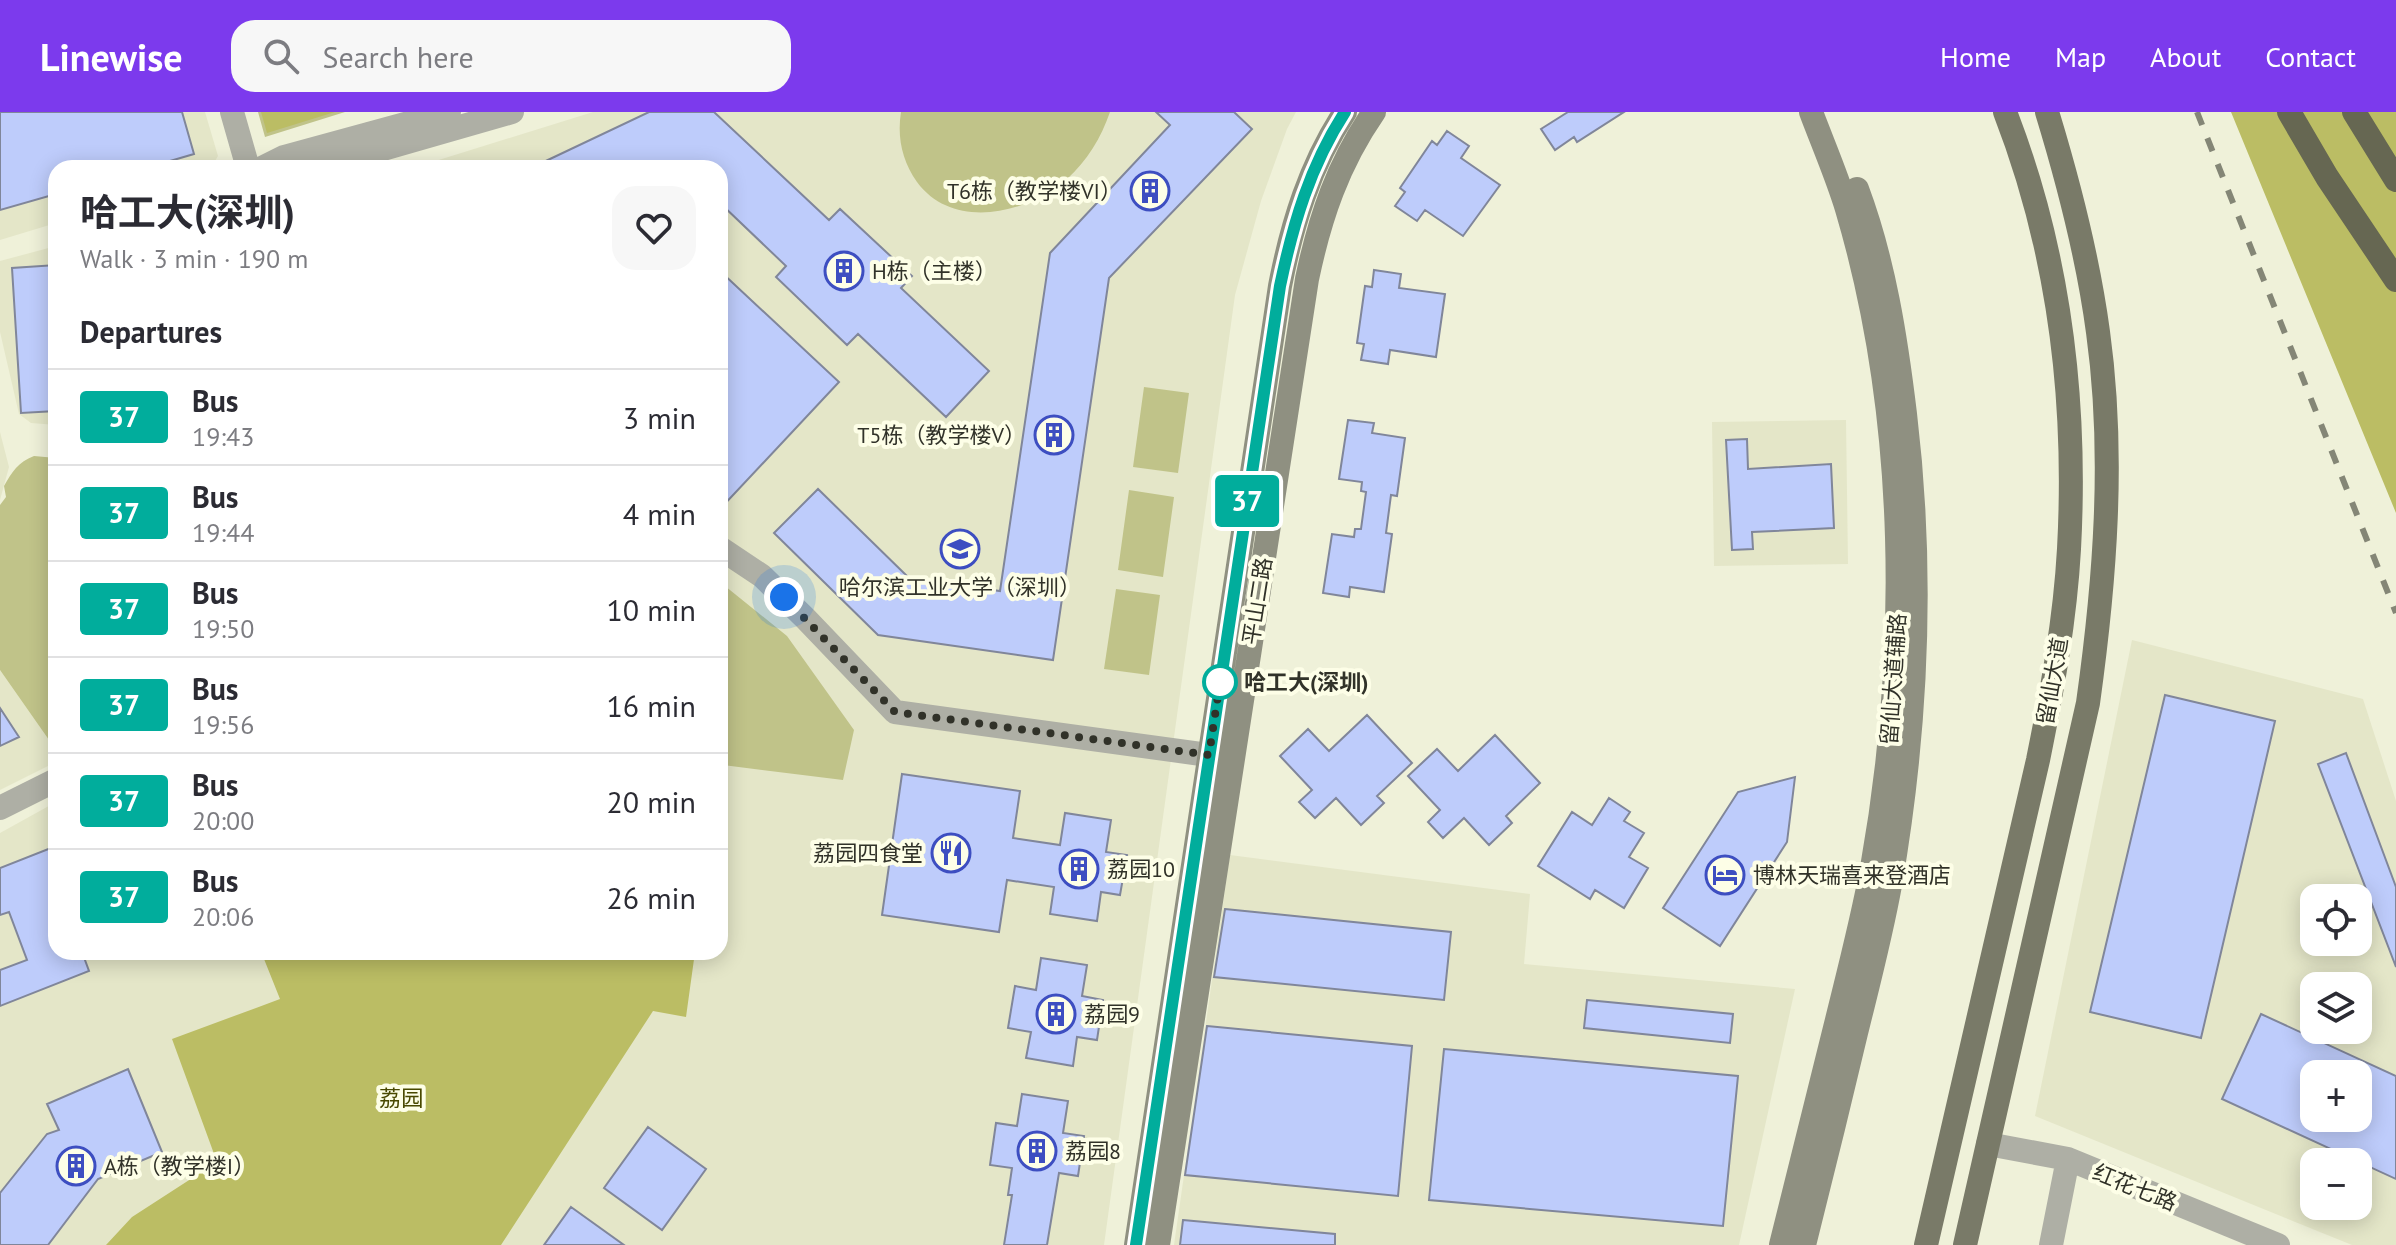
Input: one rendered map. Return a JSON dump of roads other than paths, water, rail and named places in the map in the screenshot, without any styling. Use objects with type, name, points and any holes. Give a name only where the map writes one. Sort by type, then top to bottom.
[{"type":"highway","points":[[2289,112],[2327,177],[2396,280]]},
{"type":"highway","points":[[2354,112],[2396,180]]},
{"type":"main road","name":"留仙大道","points":[[1926,1245],[2038,760],[2053,685],[2069,549],[2067,399],[2059,312],[2037,207],[2005,112]]},
{"type":"main road","name":"留仙大道","points":[[1965,1245],[2088,703],[2104,563],[2106,458],[2098,333],[2071,197],[2047,112]]},
{"type":"street","points":[[232,112],[246,160]]},
{"type":"street","points":[[278,160],[449,112]]},
{"type":"street","points":[[345,160],[512,112]]},
{"type":"street","name":"平山二路","points":[[1158,1245],[1280,286],[1299,206],[1314,168],[1345,112]]},
{"type":"street","name":"平山二路","points":[[1136,1245],[1309,266],[1318,229],[1338,174],[1374,112]]},
{"type":"street","name":"留仙大道辅路","points":[[1781,1245],[1872,869],[1891,727],[1898,592],[1891,456],[1871,309],[1846,206],[1811,112]]},
{"type":"street","name":"留仙大道辅路","points":[[1804,1245],[1890,888],[1907,775],[1917,644],[1915,512],[1901,374],[1872,236],[1829,112]]},
{"type":"street","points":[[728,553],[762,576],[895,712],[1221,756]]},
{"type":"street","points":[[0,808],[48,784]]},
{"type":"street","name":"红花七路","points":[[1988,1144],[2068,1159],[2278,1245]]},
{"type":"street","points":[[2051,1245],[2068,1159]]},
{"type":"railway","points":[[2197,112],[2396,613]]},
{"type":"place","name":"T6栋（教学楼VI）","points":[[1150,191]]},
{"type":"place","name":"H栋（主楼）","points":[[844,271]]},
{"type":"place","name":"T5栋（教学楼V）","points":[[1054,435]]},
{"type":"place","name":"哈尔滨工业大学（深圳）","points":[[960,549]]},
{"type":"place","name":"哈工大(深圳)","points":[[1220,682]]},
{"type":"place","name":"荔园四食堂","points":[[951,853]]},
{"type":"place","name":"荔园10","points":[[1079,869]]},
{"type":"place","name":"博林天瑞喜来登酒店","points":[[1725,875]]},
{"type":"place","name":"荔园9","points":[[1056,1014]]},
{"type":"place","name":"荔园8","points":[[1037,1151]]},
{"type":"place","name":"A栋（教学楼I）","points":[[76,1166]]},
{"type":"park label","name":"荔园","points":[[401,1098]]}]
